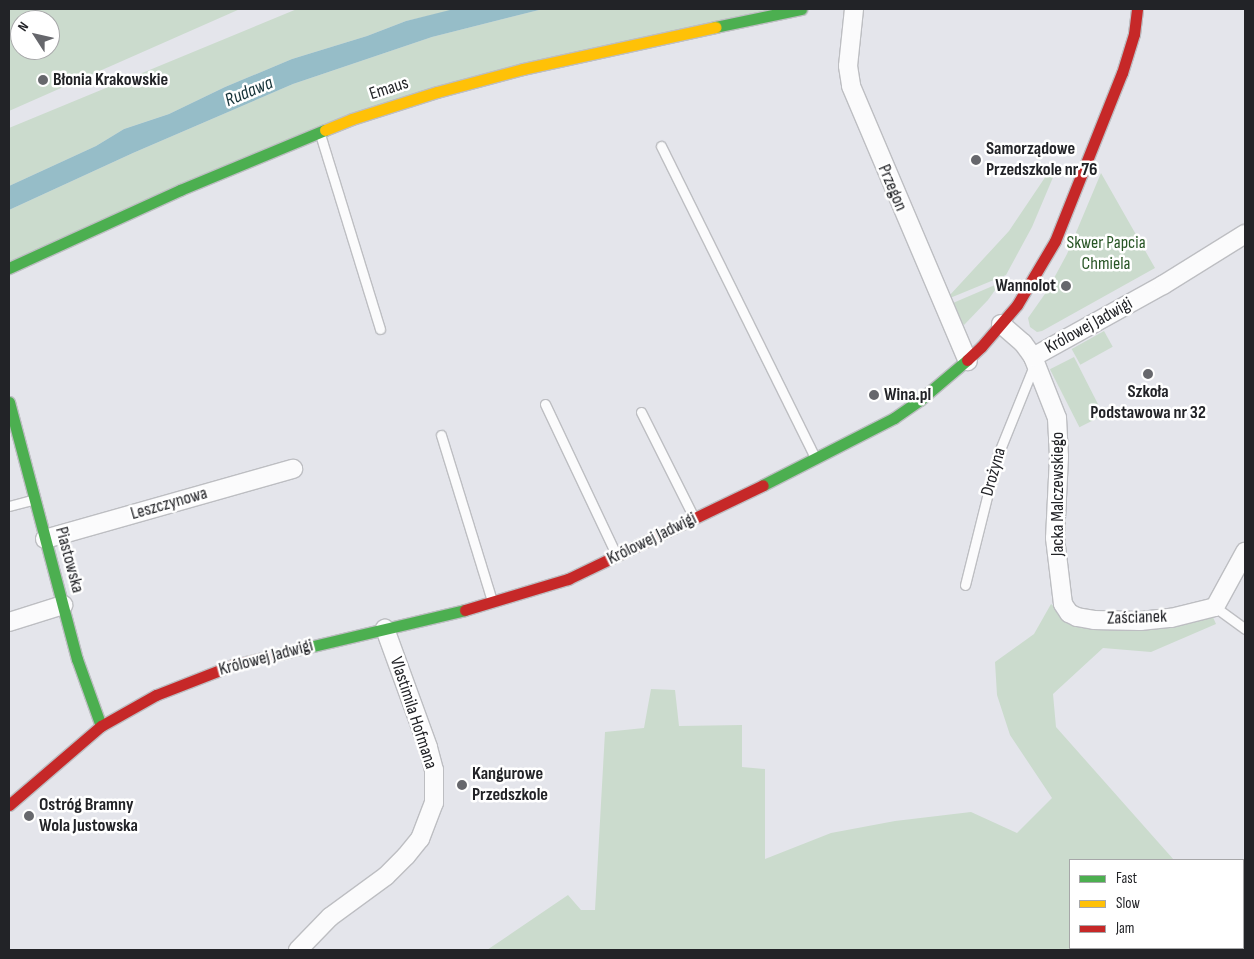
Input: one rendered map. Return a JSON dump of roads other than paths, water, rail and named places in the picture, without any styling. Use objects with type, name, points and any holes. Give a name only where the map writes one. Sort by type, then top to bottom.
[{"type":"street","name":"Emaus","points":[[9,268],[144,206],[319,131],[437,92],[523,69],[801,9]]},
{"type":"street","name":"Przegon","points":[[854,9],[848,66],[851,86],[968,361]]},
{"type":"street","points":[[1001,324],[1031,284],[1055,241],[1129,54],[1137,9]]},
{"type":"street","name":"Królowej Jadwigi","points":[[9,805],[101,726],[138,704],[217,670],[493,603],[568,579],[816,459],[894,418],[942,383],[968,361],[1001,324],[1023,343],[1034,360],[1163,285],[1245,234]]},
{"type":"street","name":"Jacka Malczewskiego","points":[[1034,360],[1057,418],[1059,433],[1055,538],[1063,604]]},
{"type":"street","name":"Piastowska","points":[[9,402],[83,679],[101,726]]},
{"type":"street","name":"Leszczynowa","points":[[45,539],[293,468]]},
{"type":"street","points":[[1215,607],[1245,552]]},
{"type":"street","name":"Zaścianek","points":[[1063,604],[1069,613],[1077,617],[1140,621],[1171,618],[1215,607]]},
{"type":"street","points":[[9,622],[63,605]]},
{"type":"street","name":"Vlastimila Hofmana","points":[[298,950],[330,917],[386,876],[406,856],[420,839],[434,803],[434,770],[428,747],[385,629]]},
{"type":"lane","points":[[319,131],[380,329]]},
{"type":"lane","points":[[661,146],[816,459]]},
{"type":"lane","name":"Drożyna","points":[[965,585],[997,456],[1034,360]]},
{"type":"lane","points":[[545,404],[617,556]]},
{"type":"lane","points":[[641,412],[694,518]]},
{"type":"lane","points":[[441,434],[493,603]]},
{"type":"lane","points":[[9,506],[35,499]]},
{"type":"lane","points":[[1215,607],[1245,629]]},
{"type":"water","name":"Rudawa","points":[[454,9],[543,9],[432,37],[293,84],[133,153],[9,210],[9,186],[96,146],[124,129],[169,114],[225,87],[292,59],[367,36],[406,21]]},
{"type":"place","name":"Błonia Krakowskie","points":[[43,80]]},
{"type":"place","name":"Samorządowe Przedszkole nr 76","points":[[976,160]]},
{"type":"place","name":"Wannolot","points":[[1066,286]]},
{"type":"place","name":"Szkoła Podstawowa nr 32","points":[[1148,374]]},
{"type":"place","name":"Wina.pl","points":[[874,395]]},
{"type":"place","name":"Kangurowe Przedszkole","points":[[462,785]]},
{"type":"place","name":"Ostróg Bramny Wola Justowska","points":[[29,816]]},
{"type":"park label","name":"Skwer Papcia Chmiela","points":[[1106,254]]}]
